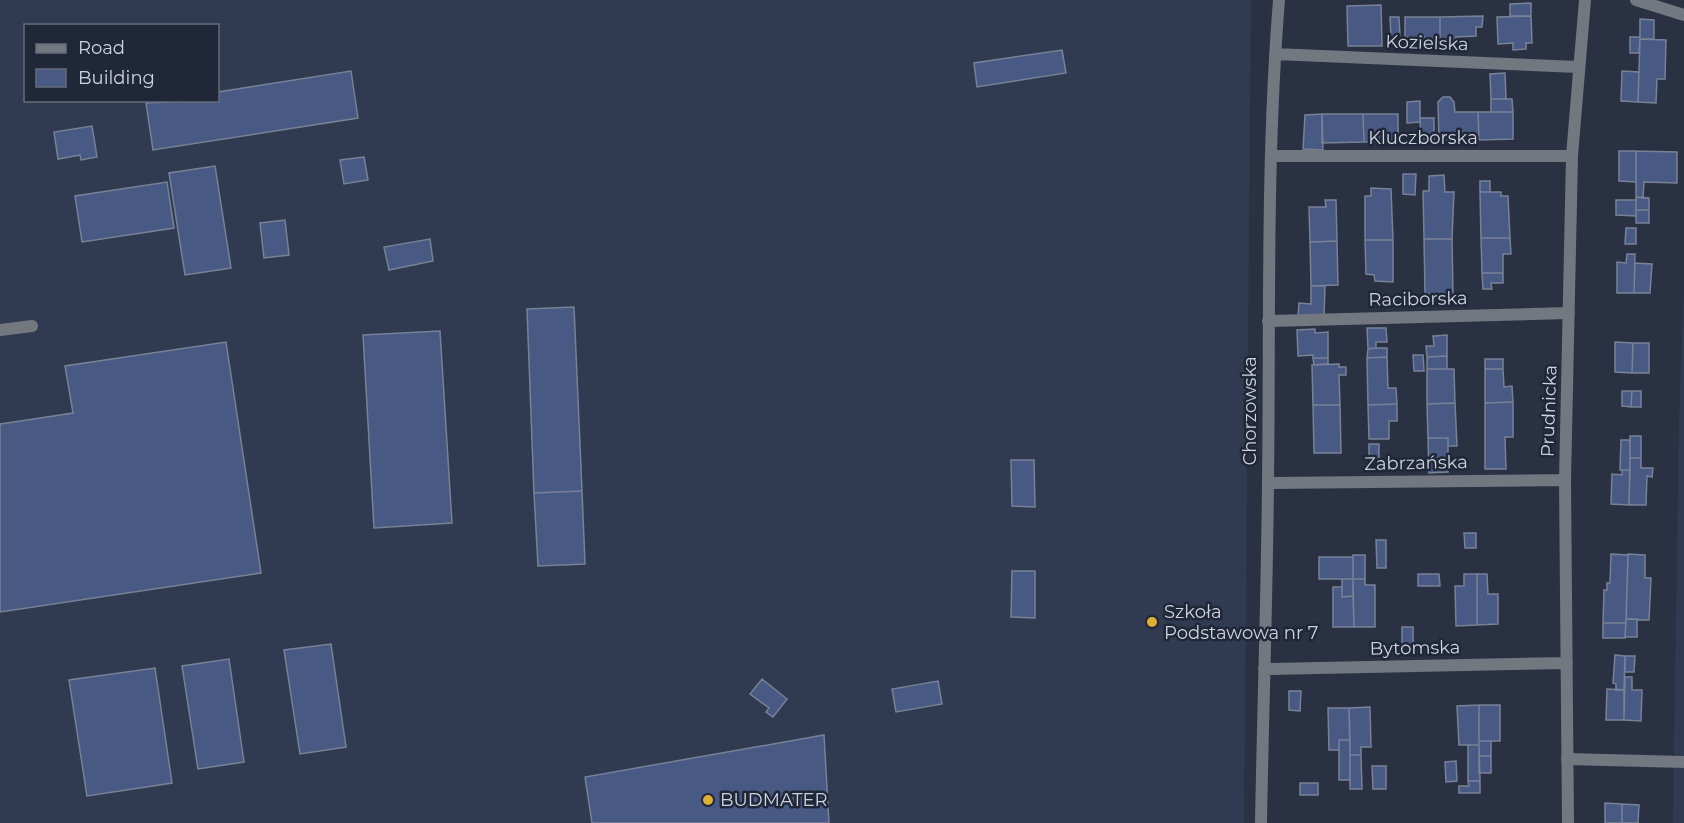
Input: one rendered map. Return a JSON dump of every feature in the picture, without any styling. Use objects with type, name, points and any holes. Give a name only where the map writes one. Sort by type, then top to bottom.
[{"type":"street","name":"Chorzowska","points":[[1261,823],[1268,483],[1268,321],[1275,54],[1280,0]]},
{"type":"street","name":"Prudnicka","points":[[1568,823],[1565,480],[1572,156],[1585,0]]},
{"type":"street","points":[[1636,0],[1684,15]]},
{"type":"street","name":"Kozielska","points":[[1275,54],[1578,67]]},
{"type":"street","name":"Kluczborska","points":[[1273,156],[1572,156]]},
{"type":"street","name":"Raciborska","points":[[1268,321],[1569,314]]},
{"type":"street","points":[[0,330],[32,326]]},
{"type":"street","name":"Zabrzańska","points":[[1268,483],[1565,480]]},
{"type":"street","name":"Bytomska","points":[[1263,669],[1567,663]]},
{"type":"street","points":[[1567,759],[1684,762]]},
{"type":"shaded area","points":[[0,0],[1251,0],[1244,823],[0,823]]},
{"type":"shaded area","points":[[1684,283],[1684,823],[1673,823],[1679,420]]},
{"type":"building","points":[[1531,3],[1531,16],[1510,16],[1510,4]]},
{"type":"building","points":[[1381,5],[1382,46],[1348,46],[1347,6]]},
{"type":"building","points":[[1483,16],[1482,27],[1476,27],[1476,36],[1456,37],[1455,45],[1440,45],[1440,17]]},
{"type":"building","points":[[1531,16],[1532,43],[1526,43],[1526,49],[1513,50],[1513,43],[1498,44],[1497,17]]},
{"type":"building","points":[[1390,17],[1399,17],[1400,37],[1391,37]]},
{"type":"building","points":[[1405,17],[1440,17],[1440,45],[1424,45],[1424,37],[1405,37]]},
{"type":"building","points":[[1640,19],[1654,20],[1654,39],[1640,39]]},
{"type":"building","points":[[1630,37],[1640,37],[1639,53],[1630,53]]},
{"type":"building","points":[[1640,39],[1666,40],[1665,79],[1657,79],[1656,103],[1638,102]]},
{"type":"building","points":[[1062,50],[1066,73],[977,87],[974,63]]},
{"type":"building","points":[[351,71],[358,118],[153,150],[146,103],[219,102],[219,92]]},
{"type":"building","points":[[1622,71],[1639,72],[1638,102],[1621,101]]},
{"type":"building","points":[[1505,73],[1506,99],[1491,99],[1490,74]]},
{"type":"building","points":[[1443,97],[1450,97],[1454,102],[1455,112],[1478,112],[1479,140],[1439,141],[1438,102]]},
{"type":"building","points":[[1491,99],[1512,99],[1513,112],[1491,112]]},
{"type":"building","points":[[1420,101],[1420,122],[1407,123],[1407,102]]},
{"type":"building","points":[[1478,112],[1513,112],[1513,139],[1479,140]]},
{"type":"building","points":[[1322,114],[1363,114],[1364,142],[1322,143]]},
{"type":"building","points":[[1322,114],[1323,150],[1303,149],[1305,115]]},
{"type":"building","points":[[1363,114],[1398,114],[1398,142],[1364,142]]},
{"type":"building","points":[[1420,118],[1434,118],[1434,141],[1421,141]]},
{"type":"building","points":[[92,126],[97,157],[81,160],[80,155],[58,159],[54,132]]},
{"type":"building","points":[[1619,151],[1636,151],[1636,182],[1619,181]]},
{"type":"building","points":[[1636,151],[1677,152],[1677,183],[1644,182],[1643,198],[1636,197]]},
{"type":"building","points":[[364,157],[368,180],[344,184],[340,160]]},
{"type":"building","points":[[215,166],[231,268],[185,275],[169,173]]},
{"type":"building","points":[[1403,174],[1416,174],[1415,195],[1403,194]]},
{"type":"building","points":[[1444,175],[1445,192],[1454,192],[1452,239],[1424,239],[1423,191],[1429,191],[1429,176]]},
{"type":"building","points":[[1480,181],[1490,181],[1490,192],[1480,192]]},
{"type":"building","points":[[167,182],[174,228],[82,242],[75,196]]},
{"type":"building","points":[[1371,188],[1391,189],[1393,240],[1365,240],[1365,196],[1371,196]]},
{"type":"building","points":[[1480,192],[1501,192],[1501,196],[1508,196],[1510,238],[1481,238]]},
{"type":"building","points":[[1636,197],[1649,198],[1649,210],[1636,210]]},
{"type":"building","points":[[1325,200],[1336,200],[1337,241],[1310,242],[1309,207],[1326,207]]},
{"type":"building","points":[[1616,200],[1636,200],[1636,216],[1616,215]]},
{"type":"building","points":[[1636,210],[1649,210],[1649,223],[1636,223]]},
{"type":"building","points":[[285,220],[289,255],[264,258],[260,223]]},
{"type":"building","points":[[1626,228],[1636,228],[1636,244],[1625,244]]},
{"type":"building","points":[[1481,238],[1510,238],[1511,254],[1503,254],[1503,273],[1482,273]]},
{"type":"building","points":[[430,239],[433,261],[389,270],[384,247]]},
{"type":"building","points":[[1424,239],[1452,239],[1453,294],[1425,294]]},
{"type":"building","points":[[1365,240],[1393,240],[1393,282],[1375,281],[1374,275],[1366,274]]},
{"type":"building","points":[[1337,241],[1338,285],[1311,286],[1310,242]]},
{"type":"building","points":[[1627,254],[1635,254],[1634,293],[1617,293],[1617,262],[1626,263]]},
{"type":"building","points":[[1635,263],[1652,264],[1650,293],[1634,293]]},
{"type":"building","points":[[1482,273],[1503,273],[1503,283],[1491,283],[1492,289],[1483,289]]},
{"type":"building","points":[[1311,286],[1325,286],[1324,317],[1298,317],[1299,303],[1311,304]]},
{"type":"building","points":[[574,307],[582,491],[534,493],[527,309]]},
{"type":"building","points":[[1367,328],[1386,328],[1387,342],[1376,342],[1376,348],[1368,349]]},
{"type":"building","points":[[1315,329],[1315,333],[1328,332],[1328,358],[1313,358],[1313,355],[1298,356],[1297,330]]},
{"type":"building","points":[[440,331],[452,523],[374,528],[363,335]]},
{"type":"building","points":[[1447,335],[1447,356],[1427,357],[1426,346],[1434,346],[1433,336]]},
{"type":"building","points":[[226,342],[261,573],[0,612],[0,424],[73,413],[65,366]]},
{"type":"building","points":[[1615,342],[1633,343],[1632,373],[1615,372]]},
{"type":"building","points":[[1633,343],[1649,343],[1649,373],[1632,373]]},
{"type":"building","points":[[1387,348],[1387,357],[1367,358],[1368,349]]},
{"type":"building","points":[[1413,355],[1423,355],[1424,371],[1414,371]]},
{"type":"building","points":[[1447,356],[1447,369],[1427,369],[1427,357]]},
{"type":"building","points":[[1387,357],[1388,388],[1396,388],[1397,404],[1368,405],[1367,358]]},
{"type":"building","points":[[1313,358],[1328,358],[1328,364],[1314,365]]},
{"type":"building","points":[[1485,359],[1503,359],[1503,369],[1485,369]]},
{"type":"building","points":[[1339,364],[1339,367],[1346,367],[1346,375],[1339,375],[1340,405],[1313,405],[1312,365]]},
{"type":"building","points":[[1427,369],[1454,369],[1455,403],[1427,404]]},
{"type":"building","points":[[1485,369],[1503,369],[1504,387],[1512,386],[1513,402],[1485,403]]},
{"type":"building","points":[[1622,391],[1632,391],[1631,407],[1622,406]]},
{"type":"building","points":[[1632,391],[1641,391],[1641,407],[1631,407]]},
{"type":"building","points":[[1513,402],[1513,437],[1505,437],[1506,469],[1485,469],[1485,403]]},
{"type":"building","points":[[1455,403],[1457,446],[1448,446],[1448,438],[1428,438],[1427,404]]},
{"type":"building","points":[[1397,404],[1397,421],[1389,421],[1389,439],[1369,439],[1368,405]]},
{"type":"building","points":[[1313,405],[1340,405],[1341,453],[1314,453]]},
{"type":"building","points":[[1630,436],[1641,436],[1641,458],[1630,458]]},
{"type":"building","points":[[1428,438],[1448,438],[1448,472],[1429,473]]},
{"type":"building","points":[[1621,440],[1630,440],[1630,470],[1620,470]]},
{"type":"building","points":[[1369,444],[1379,444],[1379,462],[1369,462]]},
{"type":"building","points":[[1630,458],[1641,458],[1641,468],[1653,468],[1652,477],[1647,476],[1646,505],[1629,505]]},
{"type":"building","points":[[1011,460],[1034,460],[1035,507],[1012,506]]},
{"type":"building","points":[[1622,470],[1630,470],[1629,505],[1611,504],[1612,474],[1622,475]]},
{"type":"building","points":[[582,491],[585,564],[538,566],[534,493]]},
{"type":"building","points":[[1464,533],[1476,533],[1476,548],[1465,548]]},
{"type":"building","points":[[1376,540],[1386,540],[1386,568],[1377,568]]},
{"type":"building","points":[[1611,554],[1628,555],[1626,623],[1603,623],[1604,590],[1607,590],[1607,583],[1610,583]]},
{"type":"building","points":[[1628,554],[1645,555],[1645,578],[1651,578],[1649,620],[1626,619]]},
{"type":"building","points":[[1353,555],[1365,555],[1365,579],[1353,579]]},
{"type":"building","points":[[1319,557],[1353,557],[1353,579],[1319,579]]},
{"type":"building","points":[[1012,571],[1035,571],[1035,618],[1011,617]]},
{"type":"building","points":[[1418,574],[1439,574],[1440,586],[1418,586]]},
{"type":"building","points":[[1464,574],[1477,574],[1477,625],[1456,626],[1455,586],[1464,586]]},
{"type":"building","points":[[1477,574],[1487,574],[1488,594],[1498,594],[1498,624],[1477,625]]},
{"type":"building","points":[[1342,579],[1353,579],[1353,596],[1342,597]]},
{"type":"building","points":[[1353,579],[1365,579],[1365,585],[1375,585],[1375,627],[1354,627]]},
{"type":"building","points":[[1333,587],[1342,587],[1342,597],[1353,596],[1354,627],[1333,627]]},
{"type":"building","points":[[1626,619],[1637,619],[1637,637],[1625,637]]},
{"type":"building","points":[[1603,623],[1626,623],[1625,638],[1603,638]]},
{"type":"building","points":[[1402,627],[1413,627],[1413,644],[1402,644]]},
{"type":"building","points":[[331,644],[346,747],[300,754],[284,650]]},
{"type":"building","points":[[1615,655],[1625,656],[1624,690],[1616,690],[1616,684],[1613,683]]},
{"type":"building","points":[[1625,656],[1635,656],[1634,672],[1625,672]]},
{"type":"building","points":[[229,659],[244,762],[198,769],[182,666]]},
{"type":"building","points":[[155,668],[172,783],[87,796],[69,680]]},
{"type":"building","points":[[1625,677],[1632,677],[1632,690],[1642,690],[1641,721],[1624,720]]},
{"type":"building","points":[[762,679],[787,699],[773,717],[766,712],[769,708],[750,694]]},
{"type":"building","points":[[938,681],[942,704],[896,712],[892,689]]},
{"type":"building","points":[[1607,689],[1624,690],[1624,720],[1606,720]]},
{"type":"building","points":[[1289,691],[1301,691],[1300,711],[1289,710]]},
{"type":"building","points":[[1479,705],[1500,705],[1500,741],[1479,741]]},
{"type":"building","points":[[1479,705],[1479,745],[1459,745],[1457,706]]},
{"type":"building","points":[[1370,707],[1371,747],[1361,747],[1361,755],[1350,755],[1349,708]]},
{"type":"building","points":[[1328,708],[1349,708],[1350,740],[1339,740],[1339,750],[1329,750]]},
{"type":"building","name":"BUDMATER","points":[[824,735],[829,823],[592,823],[585,777]]},
{"type":"building","points":[[1339,740],[1350,740],[1350,780],[1339,780]]},
{"type":"building","points":[[1479,741],[1491,741],[1491,756],[1479,756]]},
{"type":"building","points":[[1468,745],[1479,745],[1480,781],[1468,781]]},
{"type":"building","points":[[1350,755],[1361,755],[1362,789],[1350,789]]},
{"type":"building","points":[[1479,756],[1491,756],[1491,773],[1479,773]]},
{"type":"building","points":[[1456,761],[1457,781],[1446,782],[1445,762]]},
{"type":"building","points":[[1372,766],[1386,766],[1386,789],[1373,789]]},
{"type":"building","points":[[1468,781],[1480,781],[1480,793],[1459,793],[1459,786],[1469,786]]},
{"type":"building","points":[[1300,783],[1318,783],[1318,795],[1300,795]]},
{"type":"building","points":[[1605,803],[1622,804],[1622,823],[1605,823]]},
{"type":"building","points":[[1622,804],[1639,805],[1638,823],[1622,823]]},
{"type":"place","name":"Szkoła Podstawowa nr 7","points":[[1152,622]]},
{"type":"place","name":"BUDMATER","points":[[708,800]]}]
